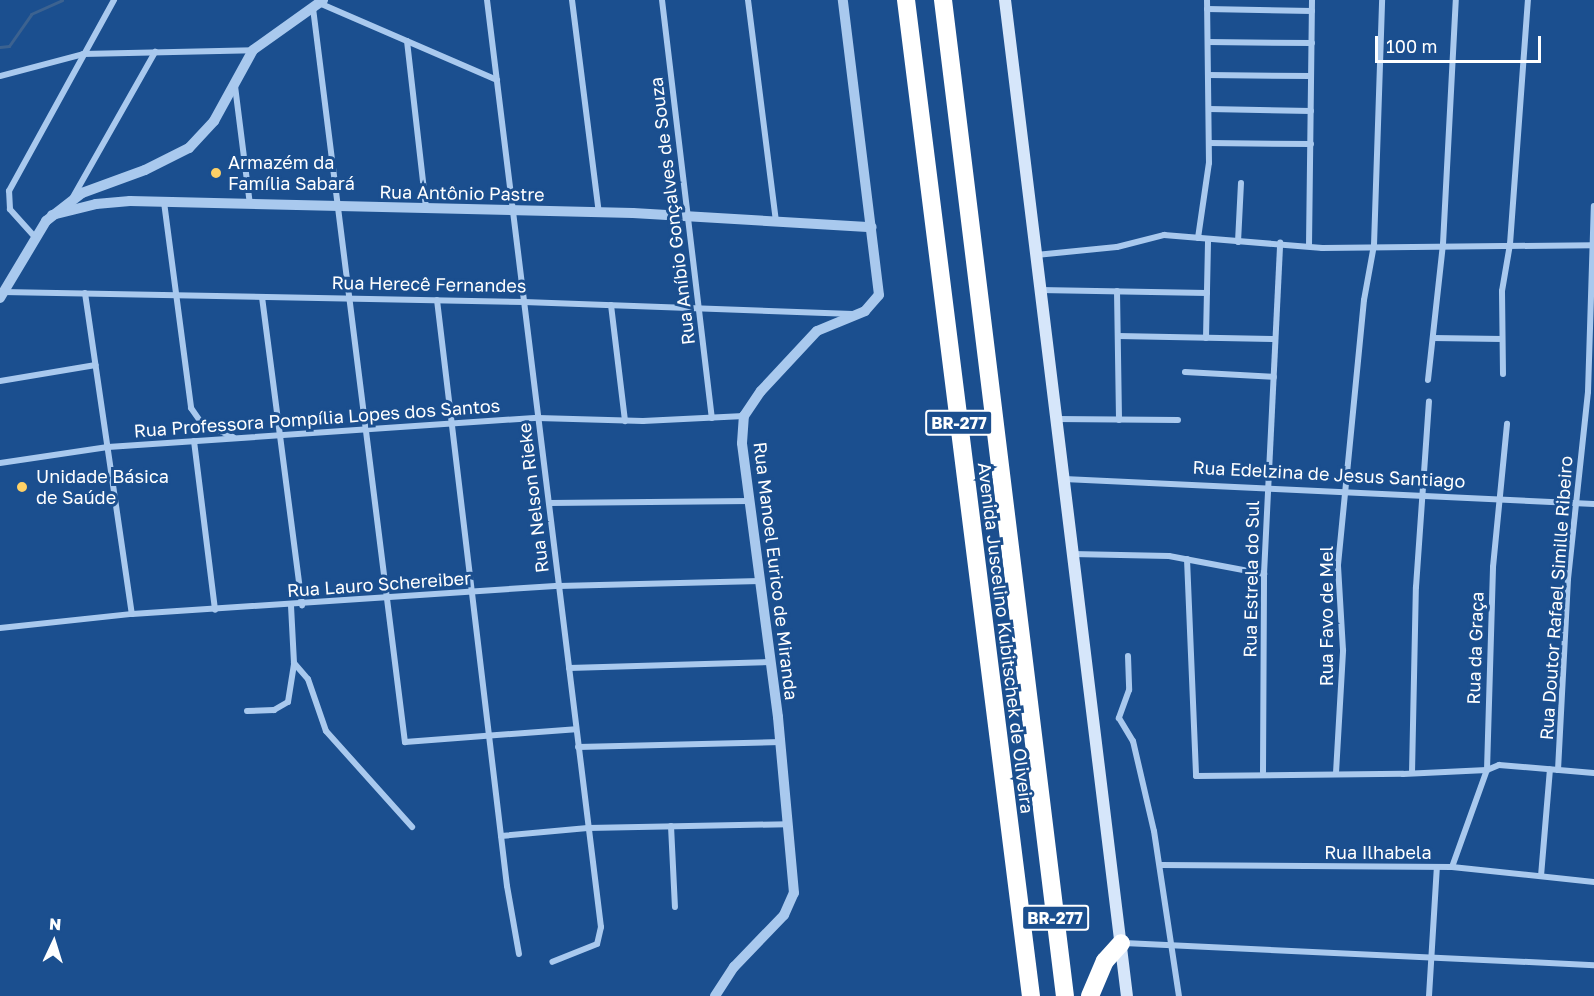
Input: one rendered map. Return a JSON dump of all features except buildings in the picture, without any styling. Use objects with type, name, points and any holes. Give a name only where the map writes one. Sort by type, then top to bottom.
[{"type":"highway","name":"Avenida Juscelino Kubitschek de Oliveira","points":[[906,0],[1031,996]]},
{"type":"highway","name":"Avenida Juscelino Kubitschek de Oliveira","points":[[943,0],[1065,996]]},
{"type":"highway","points":[[1090,996],[1105,961],[1121,944]]},
{"type":"main road","points":[[1005,0],[1071,554],[1127,996]]},
{"type":"street","points":[[34,236],[10,209],[9,191],[114,0]]},
{"type":"street","name":"Rua Nelson Rieke","points":[[487,0],[579,747],[600,939],[593,947],[552,962]]},
{"type":"street","points":[[572,0],[599,213]]},
{"type":"street","name":"Rua Aníbio Gonçalves de Souza","points":[[662,0],[712,418]]},
{"type":"street","points":[[748,0],[776,221]]},
{"type":"street","points":[[744,416],[761,391],[813,335],[871,306],[879,295],[843,0]]},
{"type":"street","points":[[1198,238],[1209,173],[1207,0]]},
{"type":"street","points":[[1310,246],[1312,0]]},
{"type":"street","name":"Rua Favo de Mel","points":[[1336,773],[1343,650],[1337,578],[1364,300],[1374,245],[1382,0]]},
{"type":"street","points":[[1428,380],[1443,244],[1456,0]]},
{"type":"street","points":[[1503,374],[1503,291],[1510,244],[1528,0]]},
{"type":"street","points":[[318,3],[497,80]]},
{"type":"street","points":[[1,294],[34,236],[52,215],[72,198],[189,148],[214,121],[253,50],[318,3]]},
{"type":"street","points":[[318,3],[338,206],[405,742],[576,729]]},
{"type":"street","points":[[1207,9],[1312,11]]},
{"type":"street","points":[[406,41],[426,208]]},
{"type":"street","points":[[1208,42],[1312,44]]},
{"type":"street","points":[[0,76],[83,54],[253,50]]},
{"type":"street","points":[[72,198],[155,52]]},
{"type":"street","points":[[1208,75],[1311,76]]},
{"type":"street","points":[[234,82],[250,204]]},
{"type":"street","points":[[1209,109],[1311,111]]},
{"type":"street","points":[[1209,143],[1311,144]]},
{"type":"street","points":[[1238,242],[1241,183]]},
{"type":"street","points":[[164,202],[174,295],[191,408],[200,421],[236,438]]},
{"type":"street","name":"Rua Antônio Pastre","points":[[52,215],[96,204],[164,202],[688,216],[872,227]]},
{"type":"street","name":"Rua Doutor Rafael Simille Ribeiro","points":[[1558,770],[1576,503],[1588,392],[1594,206]]},
{"type":"street","points":[[1035,255],[1121,246],[1158,235],[1208,241],[1280,242],[1310,246],[1443,244],[1593,246]]},
{"type":"street","points":[[1206,338],[1208,241]]},
{"type":"street","name":"Rua Estrela do Sul","points":[[1263,772],[1264,574],[1280,242]]},
{"type":"street","points":[[1039,290],[1207,293]]},
{"type":"street","points":[[1117,291],[1119,420]]},
{"type":"street","points":[[85,293],[132,614]]},
{"type":"street","name":"Rua Herecê Fernandes","points":[[1,294],[85,293],[524,302],[856,314]]},
{"type":"street","points":[[262,297],[302,605]]},
{"type":"street","points":[[437,300],[501,836],[519,954]]},
{"type":"street","points":[[610,305],[625,421]]},
{"type":"street","points":[[1118,336],[1275,339]]},
{"type":"street","points":[[1433,338],[1502,339]]},
{"type":"street","points":[[0,381],[96,365]]},
{"type":"street","points":[[1185,372],[1274,377]]},
{"type":"street","points":[[1412,773],[1416,588],[1429,401]]},
{"type":"street","name":"Rua Professora Pompília Lopes dos Santos","points":[[0,463],[108,447],[452,423],[538,418],[625,421],[744,416]]},
{"type":"street","name":"Rua Manoel Eurico de Miranda","points":[[715,996],[734,967],[784,915],[792,900],[794,886],[781,742],[742,443],[744,416]]},
{"type":"street","points":[[1055,419],[1178,420]]},
{"type":"street","name":"Rua da Graça","points":[[1452,867],[1487,770],[1492,576],[1507,424]]},
{"type":"street","points":[[195,441],[215,609]]},
{"type":"street","name":"Rua Edelzina de Jesus Santiago","points":[[1062,479],[1269,486],[1594,504]]},
{"type":"street","points":[[549,503],[750,501]]},
{"type":"street","points":[[1071,554],[1150,554],[1264,574]]},
{"type":"street","points":[[1187,560],[1196,776],[1263,772],[1412,773],[1487,770],[1499,765],[1594,773]]},
{"type":"street","name":"Rua Lauro Schereiber","points":[[0,628],[132,614],[388,600],[559,586],[760,581]]},
{"type":"street","points":[[247,711],[274,710],[288,702],[294,663],[291,605]]},
{"type":"street","points":[[1128,656],[1129,690],[1119,718],[1133,741],[1161,865],[1179,996]]},
{"type":"street","points":[[569,668],[771,662]]},
{"type":"street","points":[[294,663],[308,679],[326,731],[412,827]]},
{"type":"street","points":[[579,747],[781,742]]},
{"type":"street","points":[[1541,876],[1550,769]]},
{"type":"street","points":[[501,836],[588,828],[788,824]]},
{"type":"street","points":[[670,826],[675,907]]},
{"type":"street","name":"Rua Ilhabela","points":[[1161,865],[1452,867],[1594,882]]},
{"type":"street","points":[[1429,996],[1437,867]]},
{"type":"street","points":[[1121,944],[1172,944],[1594,965]]},
{"type":"waterway","points":[[0,47],[9,46],[31,14],[62,0]]},
{"type":"place","name":"Armazém da Família Sabará","points":[[216,173]]},
{"type":"place","name":"Unidade Básica de Saúde","points":[[22,487]]}]
